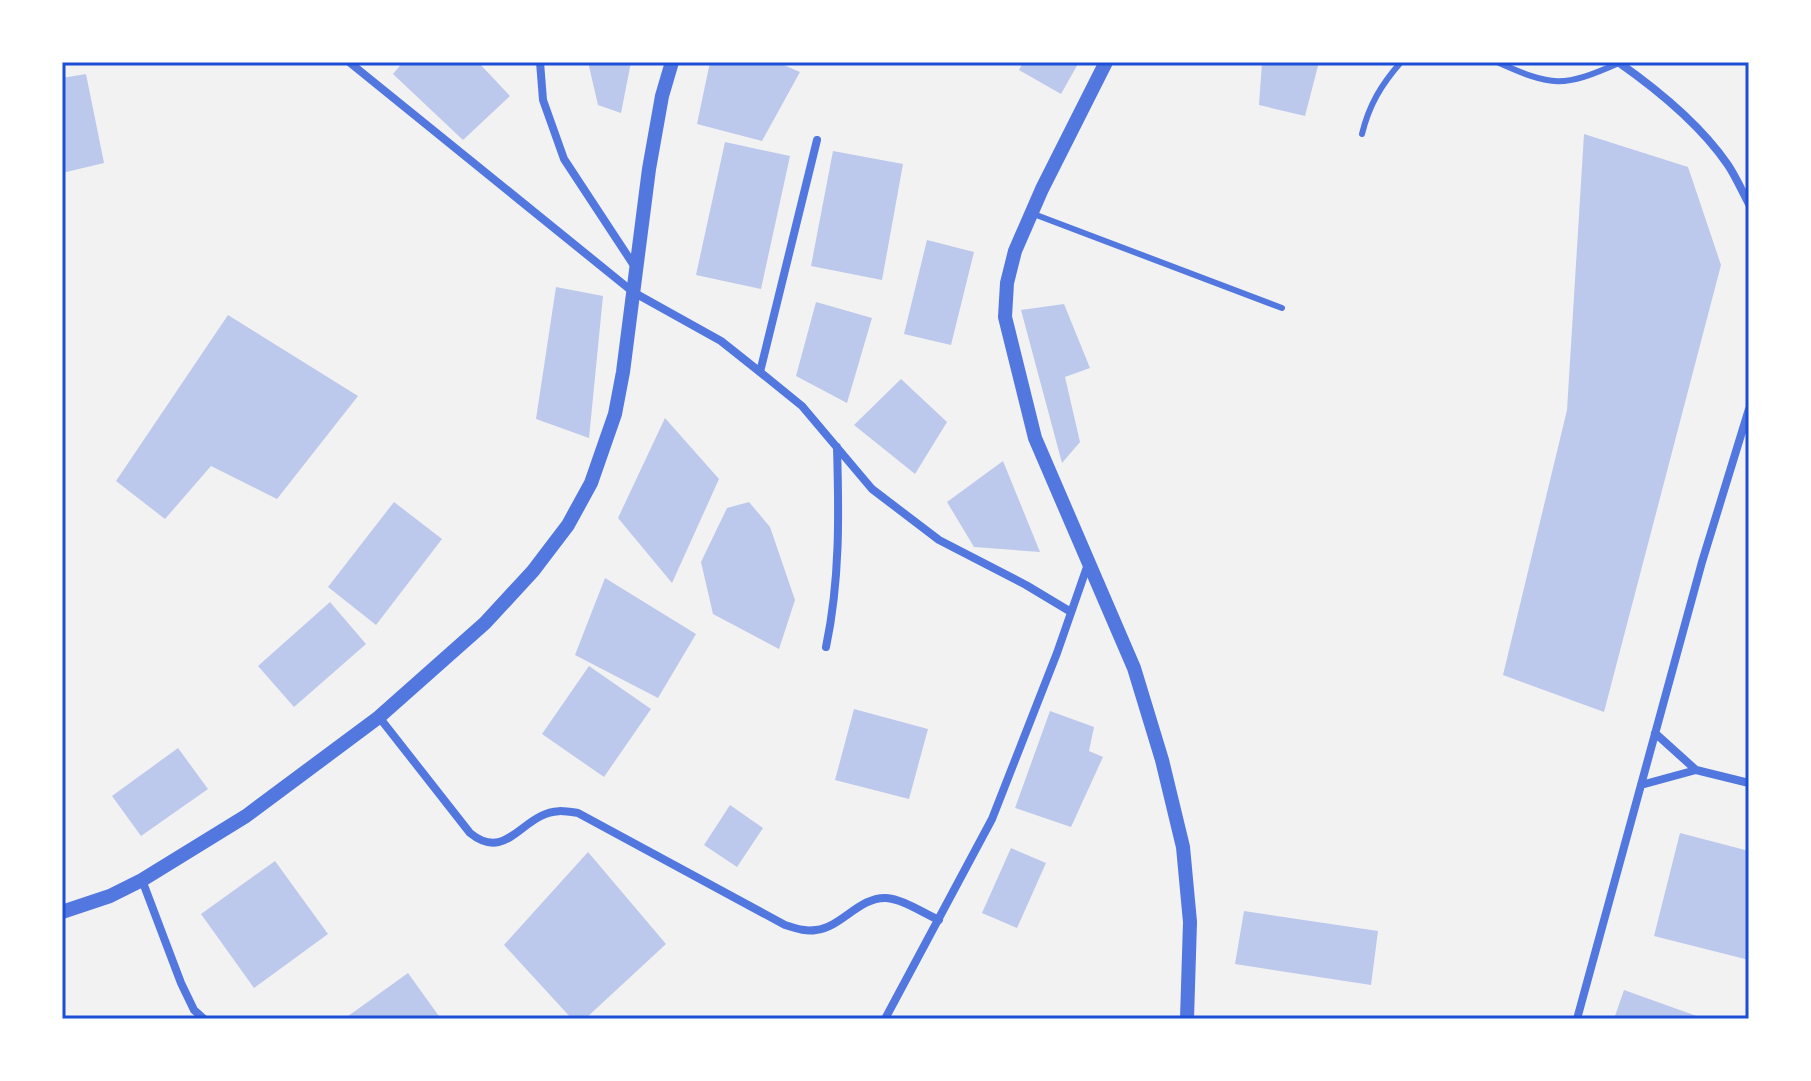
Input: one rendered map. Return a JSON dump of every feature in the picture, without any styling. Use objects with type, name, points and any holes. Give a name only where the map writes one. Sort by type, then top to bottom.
[{"type":"street","points":[[349,62],[633,292],[721,341],[802,406],[872,489],[939,540],[1071,612]]},
{"type":"street","points":[[540,62],[543,100],[564,159],[636,267]]},
{"type":"street","points":[[62,912],[110,896],[142,880],[246,816],[379,717],[485,623],[533,571],[568,525],[591,483],[615,414],[649,169],[662,96],[672,62]]},
{"type":"street","points":[[1106,62],[1015,251],[1007,283],[1005,317],[1035,438],[1134,668],[1162,760],[1183,847],[1190,922],[1187,1019]]},
{"type":"street","points":[[1618,62],[1644,80],[1695,126],[1728,164],[1749,204]]},
{"type":"street","points":[[760,372],[817,140]]},
{"type":"street","points":[[1577,1019],[1655,733],[1749,409]]},
{"type":"street","points":[[826,647],[837,571],[837,446]]},
{"type":"street","points":[[885,1019],[992,819],[1089,560]]},
{"type":"street","points":[[379,717],[470,833],[485,842],[494,844],[507,839],[540,816],[561,810],[578,813],[795,928],[819,930],[868,902],[884,898],[896,900],[939,920]]},
{"type":"street","points":[[1655,733],[1696,770],[1749,783]]},
{"type":"street","points":[[1641,785],[1696,770]]},
{"type":"street","points":[[142,880],[181,983],[194,1010],[204,1019]]},
{"type":"lane","points":[[1362,134],[1367,113],[1380,85],[1401,62]]},
{"type":"lane","points":[[1497,62],[1542,81],[1562,83],[1586,77],[1618,62]]},
{"type":"lane","points":[[1031,213],[1282,308]]},
{"type":"building","points":[[403,62],[478,62],[510,96],[463,140],[393,74]]},
{"type":"building","points":[[588,62],[631,62],[621,113],[598,105]]},
{"type":"building","points":[[710,62],[777,62],[800,72],[762,141],[697,124]]},
{"type":"building","points":[[1023,62],[1079,62],[1061,94],[1019,70]]},
{"type":"building","points":[[1262,62],[1319,62],[1305,116],[1259,105]]},
{"type":"building","points":[[86,74],[104,163],[62,173],[62,78]]},
{"type":"building","points":[[1584,134],[1688,167],[1721,265],[1604,712],[1503,675],[1567,410]]},
{"type":"building","points":[[725,142],[790,156],[761,289],[696,275]]},
{"type":"building","points":[[833,151],[903,164],[882,280],[811,266]]},
{"type":"building","points":[[927,240],[974,252],[951,345],[904,334]]},
{"type":"building","points":[[556,287],[603,296],[589,438],[536,419]]},
{"type":"building","points":[[816,302],[872,318],[847,403],[796,376]]},
{"type":"building","points":[[1064,304],[1090,368],[1065,377],[1080,442],[1062,463],[1021,310]]},
{"type":"building","points":[[228,315],[358,396],[277,499],[211,466],[165,519],[116,481]]},
{"type":"building","points":[[901,379],[947,422],[915,474],[854,425]]},
{"type":"building","points":[[665,418],[719,479],[672,583],[618,518]]},
{"type":"building","points":[[1003,461],[1040,552],[974,547],[947,502]]},
{"type":"building","points":[[394,502],[442,539],[376,625],[328,587]]},
{"type":"building","points":[[749,502],[770,527],[795,600],[779,649],[713,614],[701,562],[727,508]]},
{"type":"building","points":[[605,578],[696,634],[658,698],[575,655]]},
{"type":"building","points":[[330,602],[366,644],[294,707],[258,666]]},
{"type":"building","points":[[589,666],[651,709],[604,777],[542,734]]},
{"type":"building","points":[[854,709],[928,729],[909,799],[835,780]]},
{"type":"building","points":[[1050,711],[1094,727],[1089,751],[1103,757],[1071,827],[1015,808]]},
{"type":"building","points":[[178,748],[208,789],[141,836],[112,796]]},
{"type":"building","points":[[730,805],[763,828],[737,867],[704,845]]},
{"type":"building","points":[[1680,833],[1749,851],[1749,960],[1654,936]]},
{"type":"building","points":[[1011,848],[1046,863],[1017,928],[982,913]]},
{"type":"building","points":[[588,852],[666,944],[585,1019],[572,1019],[504,945]]},
{"type":"building","points":[[275,861],[328,934],[254,988],[201,914]]},
{"type":"building","points":[[1244,911],[1378,931],[1371,985],[1235,964]]},
{"type":"building","points":[[408,973],[441,1019],[344,1019]]},
{"type":"building","points":[[1624,990],[1705,1019],[1614,1019]]}]
